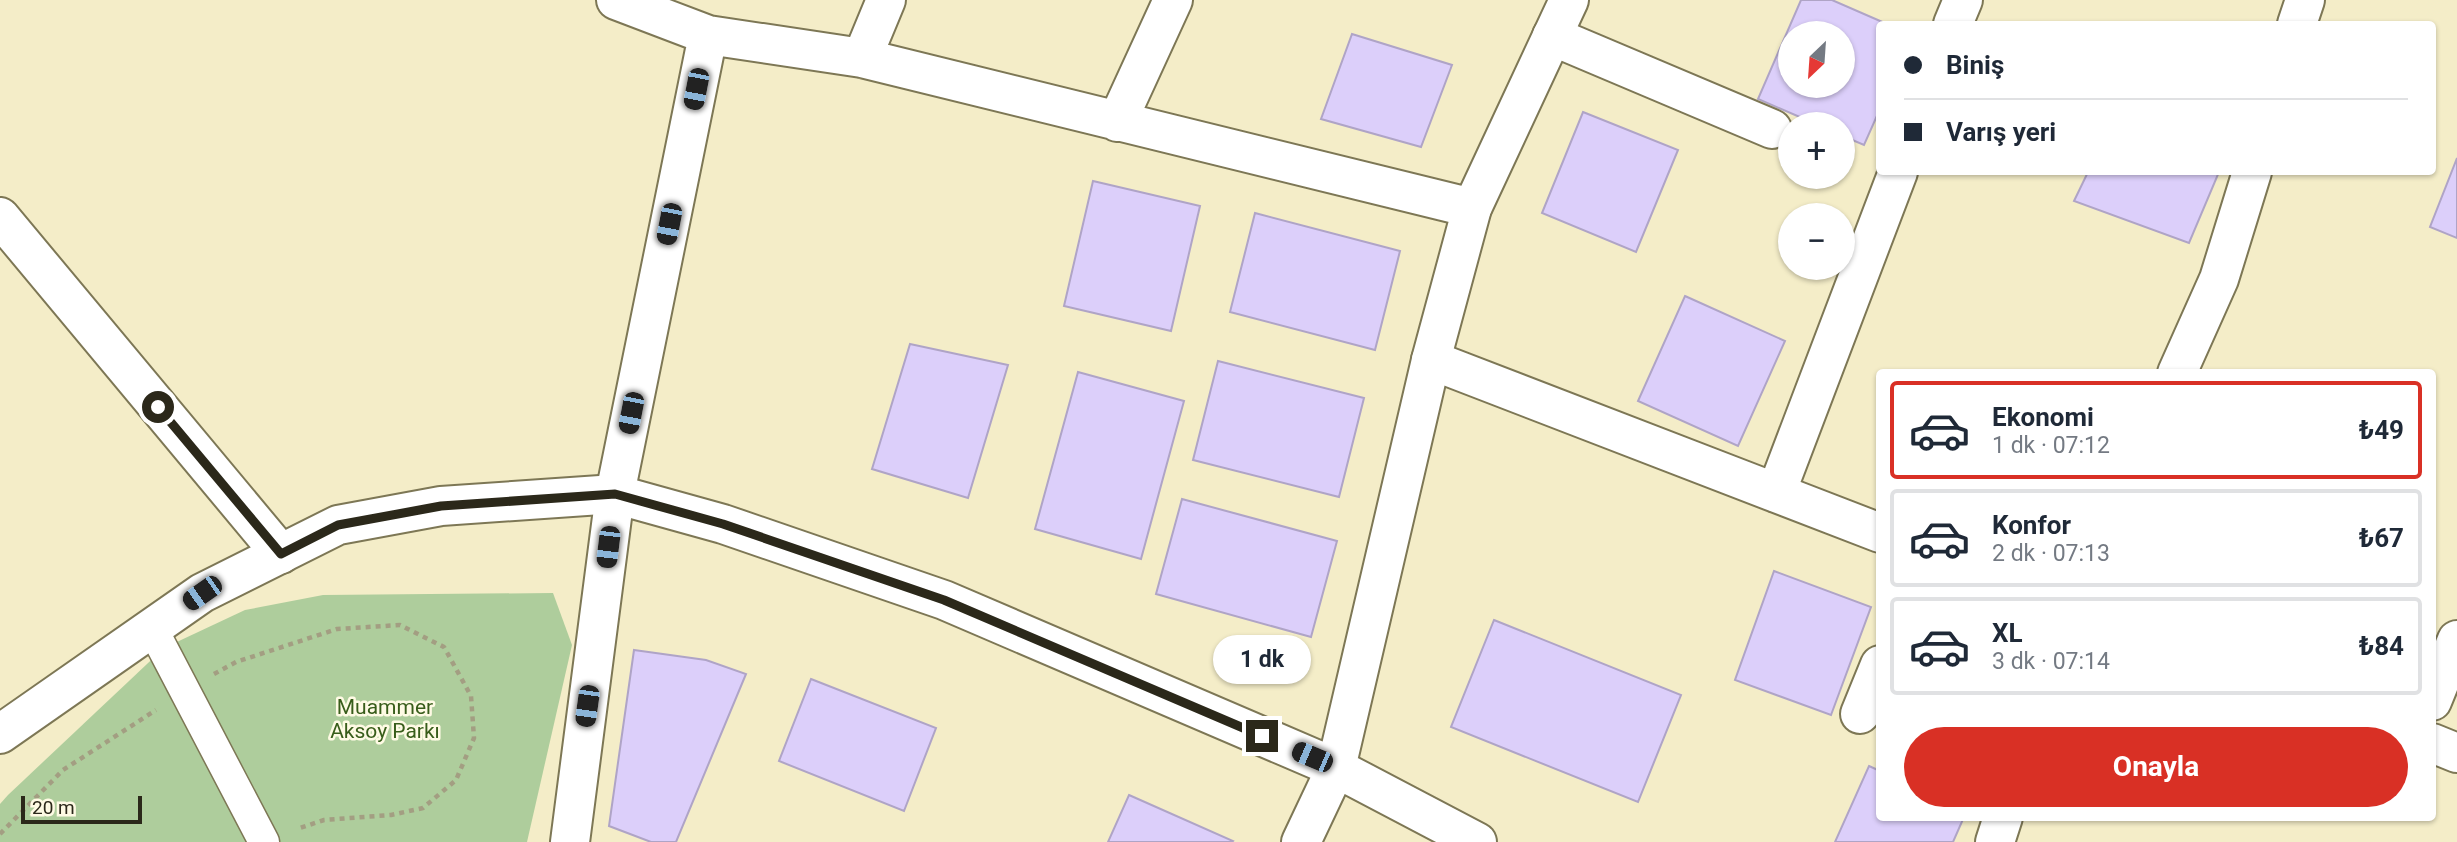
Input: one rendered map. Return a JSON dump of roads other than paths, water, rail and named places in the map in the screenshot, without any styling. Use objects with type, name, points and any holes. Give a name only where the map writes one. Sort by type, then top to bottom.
[{"type":"street","points":[[616,0],[708,35],[862,58],[1472,208]]},
{"type":"street","points":[[862,58],[886,0]]},
{"type":"street","points":[[1117,122],[1173,0]]},
{"type":"street","points":[[1301,842],[1336,768],[1431,360],[1472,208],[1569,0]]},
{"type":"street","points":[[1955,21],[1963,0]]},
{"type":"street","points":[[2298,21],[2305,0]]},
{"type":"street","points":[[562,841],[615,494],[708,35]]},
{"type":"street","points":[[1552,36],[1772,129]]},
{"type":"street","points":[[1776,493],[1897,175]]},
{"type":"street","points":[[2179,369],[2219,279],[2251,175]]},
{"type":"street","points":[[0,217],[281,554]]},
{"type":"street","points":[[1431,360],[1876,531]]},
{"type":"street","points":[[0,734],[202,593],[338,525],[441,506],[615,494],[723,524],[944,600],[1336,768],[1477,842]]},
{"type":"street","points":[[152,628],[264,841]]},
{"type":"street","points":[[2436,691],[2457,640]]},
{"type":"street","points":[[1860,714],[1876,675]]},
{"type":"street","points":[[2436,745],[2457,753]]},
{"type":"street","points":[[1995,842],[2002,821]]},
{"type":"park label","name":"Muammer Aksoy Parkı","points":[[385,719]]}]
